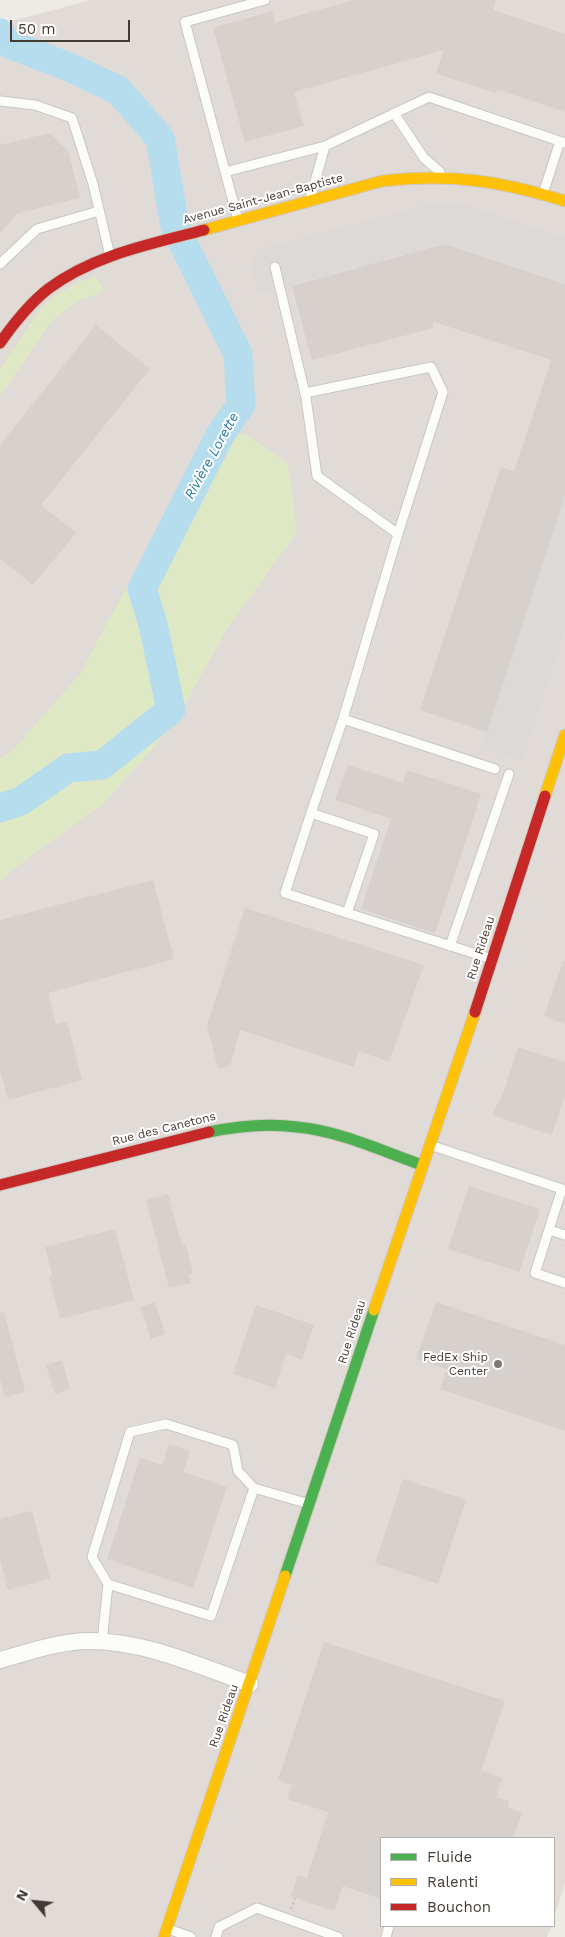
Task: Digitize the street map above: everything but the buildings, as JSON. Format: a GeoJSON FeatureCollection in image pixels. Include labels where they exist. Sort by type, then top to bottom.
{"type":"FeatureCollection","features":[{"type":"Feature","properties":{"kind":"street","name":"Avenue Saint-Jean-Baptiste"},"geometry":{"type":"LineString","coordinates":[[0,343],[32,301],[49,286],[68,274],[110,256],[382,181],[414,176],[444,175],[480,178],[565,201]]}},
{"type":"Feature","properties":{"kind":"street","name":"Rue Rideau"},"geometry":{"type":"LineString","coordinates":[[166,1933],[492,959],[565,735]]}},
{"type":"Feature","properties":{"kind":"street","name":"Rue des Canetons"},"geometry":{"type":"LineString","coordinates":[[0,1185],[209,1130],[260,1124],[306,1127],[322,1131],[422,1165]]}},
{"type":"Feature","properties":{"kind":"street"},"geometry":{"type":"LineString","coordinates":[[0,1660],[64,1643],[102,1642],[154,1650],[250,1684]]}},
{"type":"Feature","properties":{"kind":"lane"},"geometry":{"type":"LineString","coordinates":[[238,221],[185,22],[265,0]]}},
{"type":"Feature","properties":{"kind":"lane"},"geometry":{"type":"LineString","coordinates":[[225,172],[326,146],[429,97],[562,142],[543,194]]}},
{"type":"Feature","properties":{"kind":"lane"},"geometry":{"type":"LineString","coordinates":[[0,101],[35,105],[72,118],[110,256]]}},
{"type":"Feature","properties":{"kind":"lane"},"geometry":{"type":"LineString","coordinates":[[394,113],[424,158],[444,175]]}},
{"type":"Feature","properties":{"kind":"lane"},"geometry":{"type":"LineString","coordinates":[[309,201],[326,146]]}},
{"type":"Feature","properties":{"kind":"lane"},"geometry":{"type":"LineString","coordinates":[[0,264],[37,230],[99,211]]}},
{"type":"Feature","properties":{"kind":"lane"},"geometry":{"type":"LineString","coordinates":[[275,268],[304,393],[317,476],[398,534]]}},
{"type":"Feature","properties":{"kind":"lane"},"geometry":{"type":"LineString","coordinates":[[304,393],[431,368],[443,392],[398,534],[343,719],[285,893],[492,959]]}},
{"type":"Feature","properties":{"kind":"lane"},"geometry":{"type":"LineString","coordinates":[[343,719],[495,769]]}},
{"type":"Feature","properties":{"kind":"lane"},"geometry":{"type":"LineString","coordinates":[[450,946],[509,774]]}},
{"type":"Feature","properties":{"kind":"lane"},"geometry":{"type":"LineString","coordinates":[[311,813],[374,834],[347,913]]}},
{"type":"Feature","properties":{"kind":"lane"},"geometry":{"type":"LineString","coordinates":[[429,1145],[564,1190],[535,1273],[565,1283]]}},
{"type":"Feature","properties":{"kind":"lane"},"geometry":{"type":"LineString","coordinates":[[549,1230],[565,1235]]}},
{"type":"Feature","properties":{"kind":"lane"},"geometry":{"type":"LineString","coordinates":[[102,1642],[108,1584],[92,1556],[130,1432],[166,1424],[233,1445],[238,1471],[254,1488],[309,1504]]}},
{"type":"Feature","properties":{"kind":"lane"},"geometry":{"type":"LineString","coordinates":[[108,1584],[211,1616],[254,1488]]}},
{"type":"Feature","properties":{"kind":"lane"},"geometry":{"type":"LineString","coordinates":[[216,1937],[219,1927],[257,1908],[338,1937]]}},
{"type":"Feature","properties":{"kind":"lane"},"geometry":{"type":"LineString","coordinates":[[166,1933],[191,1937]]}},
{"type":"Feature","properties":{"kind":"path"},"geometry":{"type":"LineString","coordinates":[[293,1905],[295,1898]]}},
{"type":"Feature","properties":{"kind":"shaded area"},"geometry":{"type":"Polygon","coordinates":[[[91,0],[565,0],[565,1883],[555,1914],[555,1837],[380,1837],[380,1927],[551,1927],[547,1937],[0,1937],[0,24],[91,0]]]}},
{"type":"Feature","properties":{"kind":"shaded area"},"geometry":{"type":"Polygon","coordinates":[[[439,202],[461,203],[565,238],[565,283],[445,243],[259,294],[250,266],[258,249],[439,202]]]}},
{"type":"Feature","properties":{"kind":"shaded area"},"geometry":{"type":"Polygon","coordinates":[[[565,496],[565,632],[522,761],[482,747],[565,496]]]}},
{"type":"Feature","properties":{"kind":"green space"},"geometry":{"type":"Polygon","coordinates":[[[96,276],[104,291],[77,301],[52,321],[0,396],[0,369],[39,311],[52,298],[75,284],[96,276]]]}},
{"type":"Feature","properties":{"kind":"green space"},"geometry":{"type":"Polygon","coordinates":[[[211,433],[248,435],[288,464],[297,532],[227,629],[173,726],[103,804],[12,870],[0,882],[0,759],[13,750],[79,675],[211,433]]]}},
{"type":"Feature","properties":{"kind":"waterway","name":"Rivière Lorette"},"geometry":{"type":"LineString","coordinates":[[0,33],[9,44],[69,67],[118,90],[160,138],[175,227],[238,354],[241,405],[220,435],[142,589],[153,624],[171,710],[102,765],[68,768],[21,801],[0,808]]}},
{"type":"Feature","properties":{"kind":"traffic: fast"},"geometry":{"type":"LineString","coordinates":[[209,1132],[264,1125],[313,1129],[361,1142],[422,1165]]}},
{"type":"Feature","properties":{"kind":"traffic: fast"},"geometry":{"type":"LineString","coordinates":[[285,1576],[374,1310]]}},
{"type":"Feature","properties":{"kind":"traffic: slow"},"geometry":{"type":"LineString","coordinates":[[204,230],[382,181],[406,179],[475,180],[519,188],[565,201]]}},
{"type":"Feature","properties":{"kind":"traffic: slow"},"geometry":{"type":"LineString","coordinates":[[545,796],[565,735]]}},
{"type":"Feature","properties":{"kind":"traffic: slow"},"geometry":{"type":"LineString","coordinates":[[374,1310],[475,1012]]}},
{"type":"Feature","properties":{"kind":"traffic: slow"},"geometry":{"type":"LineString","coordinates":[[164,1937],[285,1576]]}},
{"type":"Feature","properties":{"kind":"traffic: jam"},"geometry":{"type":"LineString","coordinates":[[0,343],[34,301],[65,277],[84,267],[123,252],[204,230]]}},
{"type":"Feature","properties":{"kind":"traffic: jam"},"geometry":{"type":"LineString","coordinates":[[475,1012],[545,796]]}},
{"type":"Feature","properties":{"kind":"traffic: jam"},"geometry":{"type":"LineString","coordinates":[[0,1185],[209,1132]]}},
{"type":"Feature","properties":{"kind":"place","name":"FedEx Ship Center"},"geometry":{"type":"Point","coordinates":[498,1364]}}]}
